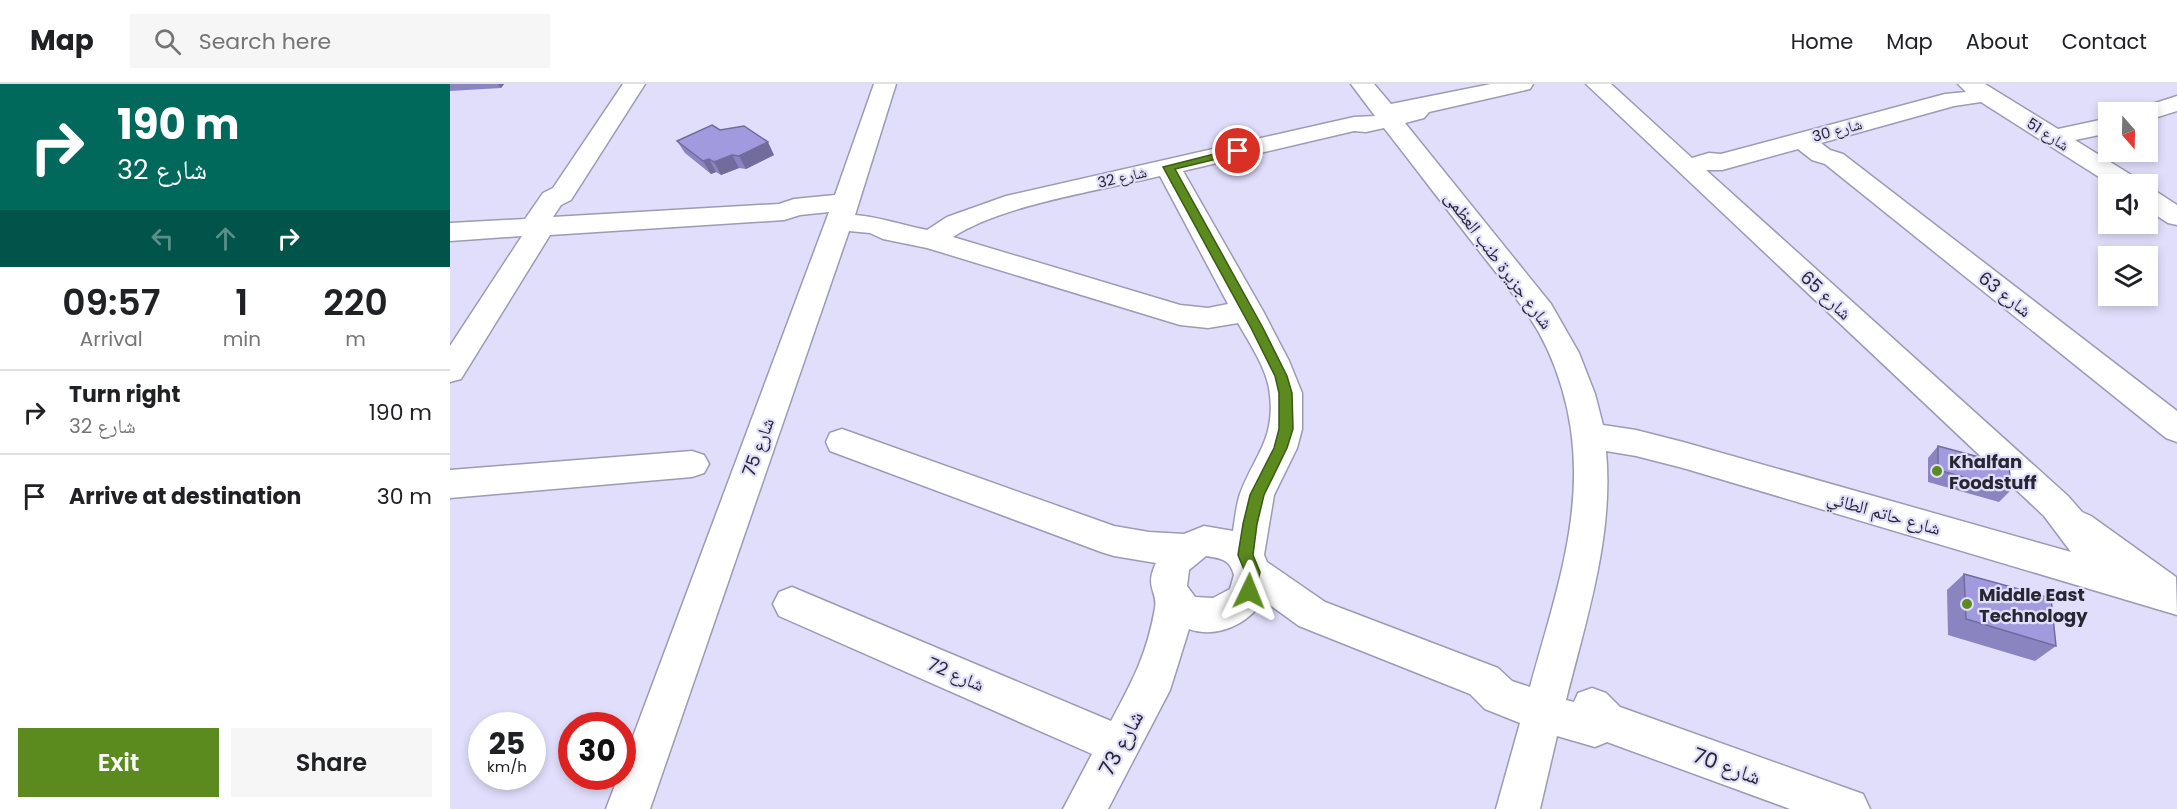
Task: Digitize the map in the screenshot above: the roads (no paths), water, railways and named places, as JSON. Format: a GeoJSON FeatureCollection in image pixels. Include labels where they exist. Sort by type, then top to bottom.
{"type":"FeatureCollection","features":[{"type":"Feature","properties":{"kind":"street"},"geometry":{"type":"LineString","coordinates":[[450,371],[542,226],[567,198],[562,194],[634,84]]}},
{"type":"Feature","properties":{"kind":"street","name":"شارع 75"},"geometry":{"type":"LineString","coordinates":[[628,809],[840,218],[885,84]]}},
{"type":"Feature","properties":{"kind":"street","name":"شارع جزيرة طنب العظمى"},"geometry":{"type":"LineString","coordinates":[[1362,84],[1540,311],[1564,352],[1575,378],[1589,436],[1591,487],[1587,532],[1518,809]]}},
{"type":"Feature","properties":{"kind":"street","name":"شارع 32"},"geometry":{"type":"LineString","coordinates":[[938,243],[960,231],[962,221],[1015,202],[1354,124],[1366,125],[1388,115],[1416,113],[1421,107],[1522,84]]}},
{"type":"Feature","properties":{"kind":"street","name":"شارع 65"},"geometry":{"type":"LineString","coordinates":[[1597,84],[2061,511],[2175,597]]}},
{"type":"Feature","properties":{"kind":"street","name":"شارع 30"},"geometry":{"type":"LineString","coordinates":[[1692,171],[1719,169],[1722,162],[1970,91]]}},
{"type":"Feature","properties":{"kind":"street","name":"شارع 51"},"geometry":{"type":"LineString","coordinates":[[1970,91],[2079,135],[2117,174]]}},
{"type":"Feature","properties":{"kind":"street"},"geometry":{"type":"LineString","coordinates":[[2158,110],[2177,103]]}},
{"type":"Feature","properties":{"kind":"street","name":"شارع 63"},"geometry":{"type":"LineString","coordinates":[[1808,139],[1821,155],[1834,159],[2177,429]]}},
{"type":"Feature","properties":{"kind":"street"},"geometry":{"type":"LineString","coordinates":[[1168,167],[1248,311],[1274,361],[1286,393],[1286,429],[1280,448],[1257,495],[1233,519],[1175,558],[1168,571],[1171,593]]}},
{"type":"Feature","properties":{"kind":"street"},"geometry":{"type":"LineString","coordinates":[[2158,205],[2177,217]]}},
{"type":"Feature","properties":{"kind":"street"},"geometry":{"type":"LineString","coordinates":[[450,232],[784,212],[795,216],[840,218],[873,235],[884,231],[938,243],[1163,311],[1195,317],[1222,317],[1248,311]]}},
{"type":"Feature","properties":{"kind":"street"},"geometry":{"type":"LineString","coordinates":[[1195,317],[1217,300],[1231,281]]}},
{"type":"Feature","properties":{"kind":"street"},"geometry":{"type":"LineString","coordinates":[[1195,317],[1236,336],[1274,361]]}},
{"type":"Feature","properties":{"kind":"street","name":"شارع حاتم الطائي"},"geometry":{"type":"LineString","coordinates":[[1589,436],[1683,455],[2175,597]]}},
{"type":"Feature","properties":{"kind":"street"},"geometry":{"type":"LineString","coordinates":[[842,442],[1114,541],[1149,547],[1228,543],[1249,564]]}},
{"type":"Feature","properties":{"kind":"street"},"geometry":{"type":"LineString","coordinates":[[450,484],[692,464]]}},
{"type":"Feature","properties":{"kind":"street"},"geometry":{"type":"LineString","coordinates":[[1114,541],[1142,561],[1192,613],[1224,611],[1249,591],[1249,564],[1257,495]]}},
{"type":"Feature","properties":{"kind":"street"},"geometry":{"type":"LineString","coordinates":[[2026,555],[2047,540],[2061,511]]}},
{"type":"Feature","properties":{"kind":"street","name":"شارع 65"},"geometry":{"type":"LineString","coordinates":[[2061,511],[2087,545],[2099,576]]}},
{"type":"Feature","properties":{"kind":"street","name":"شارع 70"},"geometry":{"type":"LineString","coordinates":[[1249,564],[1312,615],[1484,681],[1498,696],[1546,701],[1589,727],[1607,722],[1848,809]]}},
{"type":"Feature","properties":{"kind":"street","name":"شارع 73"},"geometry":{"type":"LineString","coordinates":[[1085,809],[1156,677],[1168,639],[1171,593]]}},
{"type":"Feature","properties":{"kind":"street","name":"شارع 72"},"geometry":{"type":"LineString","coordinates":[[792,604],[1120,745]]}},
{"type":"Feature","properties":{"kind":"street","name":"شارع 70"},"geometry":{"type":"LineString","coordinates":[[1224,611],[1312,615]]}},
{"type":"Feature","properties":{"kind":"street","name":"شارع 73"},"geometry":{"type":"LineString","coordinates":[[1156,677],[1224,611]]}},
{"type":"Feature","properties":{"kind":"place","name":"Khalfan Foodstuff"},"geometry":{"type":"Point","coordinates":[1937,471]}},
{"type":"Feature","properties":{"kind":"place","name":"Middle East Technology"},"geometry":{"type":"Point","coordinates":[1967,604]}}]}
